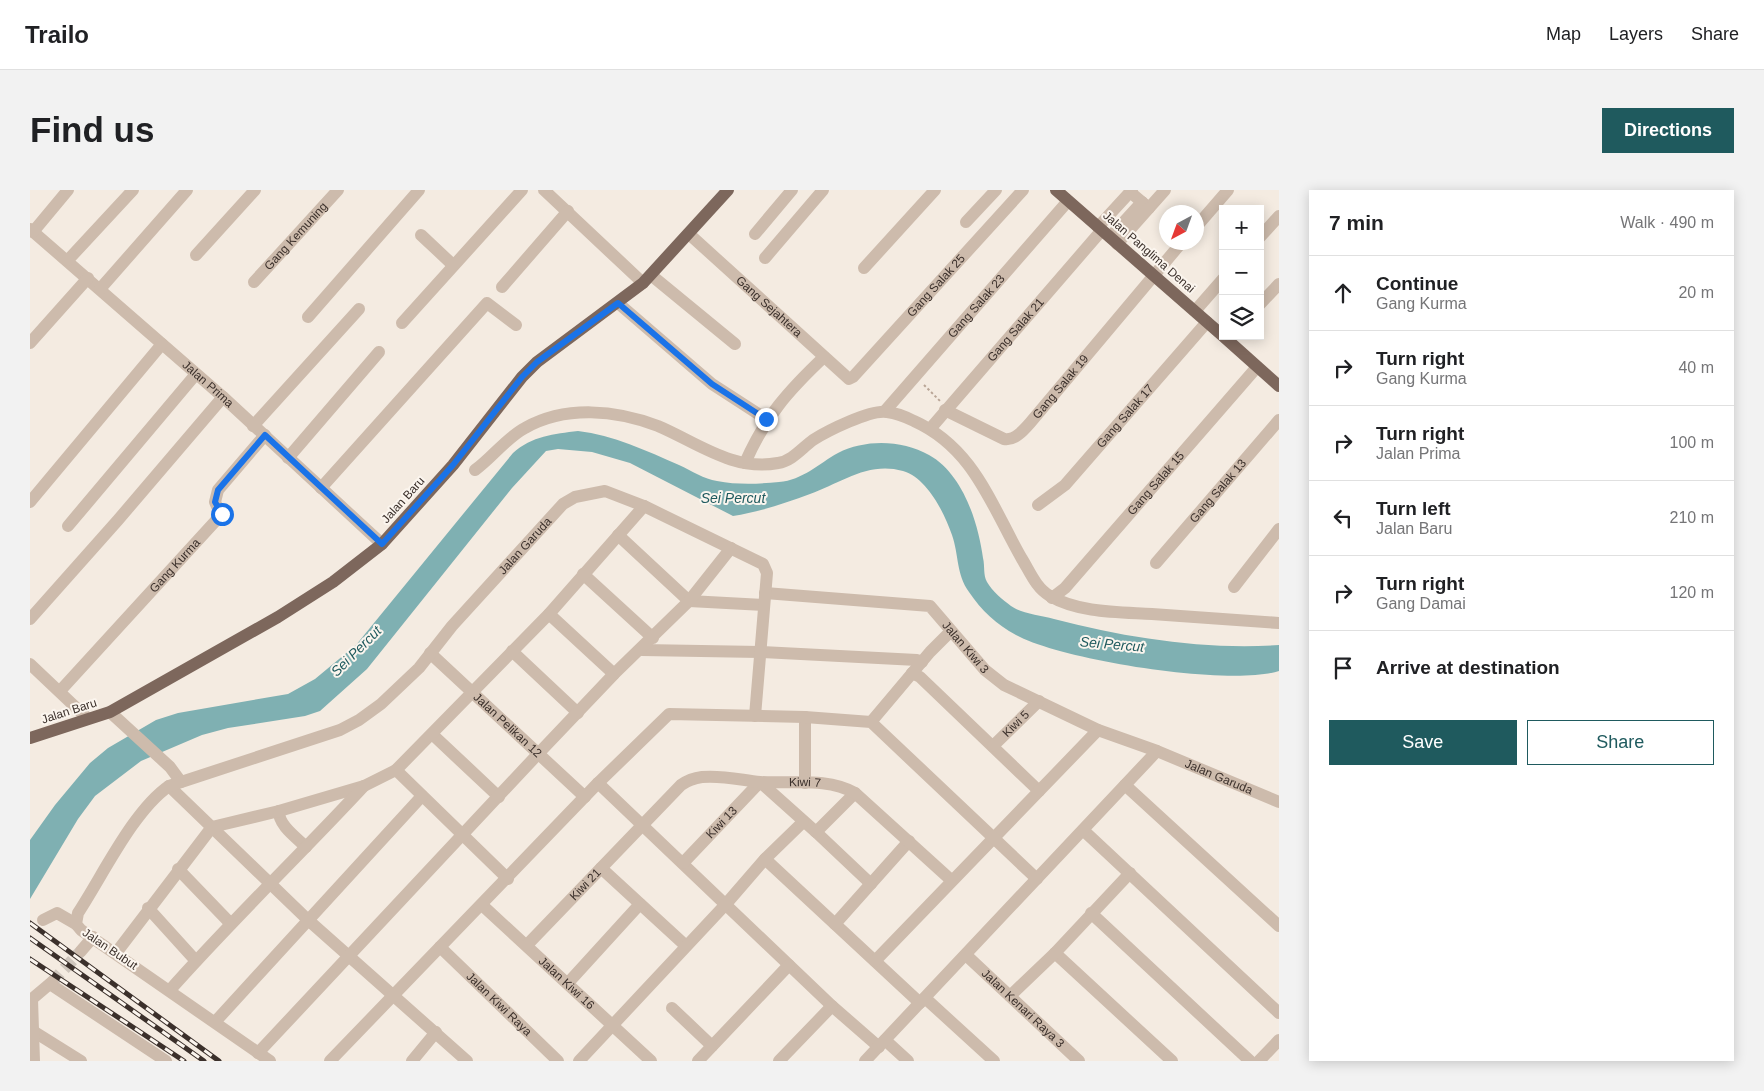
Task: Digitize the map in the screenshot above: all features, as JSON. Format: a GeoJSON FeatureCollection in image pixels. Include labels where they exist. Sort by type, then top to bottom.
{"type":"FeatureCollection","features":[{"type":"Feature","properties":{"kind":"main road","name":"Jalan Baru"},"geometry":{"type":"LineString","coordinates":[[30,738],[110,712],[278,617],[333,582],[382,544],[453,465],[522,377],[537,362],[618,303],[647,279],[728,190]]}},
{"type":"Feature","properties":{"kind":"main road","name":"Jalan Panglima Denai"},"geometry":{"type":"LineString","coordinates":[[1058,190],[1068,201],[1219,331]]}},
{"type":"Feature","properties":{"kind":"main road","name":"Jalan Panglima Denai"},"geometry":{"type":"LineString","coordinates":[[1229,340],[1257,367],[1278,383]]}},
{"type":"Feature","properties":{"kind":"street"},"geometry":{"type":"LineString","coordinates":[[32,230],[68,190]]}},
{"type":"Feature","properties":{"kind":"street"},"geometry":{"type":"LineString","coordinates":[[68,260],[133,190]]}},
{"type":"Feature","properties":{"kind":"street"},"geometry":{"type":"LineString","coordinates":[[100,289],[187,190]]}},
{"type":"Feature","properties":{"kind":"street"},"geometry":{"type":"LineString","coordinates":[[196,255],[255,190]]}},
{"type":"Feature","properties":{"kind":"street","name":"Gang Kemuning"},"geometry":{"type":"LineString","coordinates":[[254,282],[338,190]]}},
{"type":"Feature","properties":{"kind":"street"},"geometry":{"type":"LineString","coordinates":[[308,317],[420,190]]}},
{"type":"Feature","properties":{"kind":"street"},"geometry":{"type":"LineString","coordinates":[[402,323],[522,190]]}},
{"type":"Feature","properties":{"kind":"street"},"geometry":{"type":"LineString","coordinates":[[755,234],[792,190]]}},
{"type":"Feature","properties":{"kind":"street"},"geometry":{"type":"LineString","coordinates":[[765,258],[823,190]]}},
{"type":"Feature","properties":{"kind":"street"},"geometry":{"type":"LineString","coordinates":[[864,268],[935,190]]}},
{"type":"Feature","properties":{"kind":"street"},"geometry":{"type":"LineString","coordinates":[[966,222],[996,190]]}},
{"type":"Feature","properties":{"kind":"street","name":"Gang Salak 25"},"geometry":{"type":"LineString","coordinates":[[849,379],[892,336],[1023,190]]}},
{"type":"Feature","properties":{"kind":"street"},"geometry":{"type":"LineString","coordinates":[[1107,234],[1165,190]]}},
{"type":"Feature","properties":{"kind":"street"},"geometry":{"type":"LineString","coordinates":[[1204,217],[1228,190]]}},
{"type":"Feature","properties":{"kind":"street"},"geometry":{"type":"LineString","coordinates":[[548,191],[568,211],[647,279],[735,344]]}},
{"type":"Feature","properties":{"kind":"street"},"geometry":{"type":"LineString","coordinates":[[1107,234],[1131,191],[1145,205]]}},
{"type":"Feature","properties":{"kind":"street","name":"Gang Salak 23"},"geometry":{"type":"LineString","coordinates":[[885,411],[1068,201]]}},
{"type":"Feature","properties":{"kind":"street"},"geometry":{"type":"LineString","coordinates":[[502,287],[568,211]]}},
{"type":"Feature","properties":{"kind":"street"},"geometry":{"type":"LineString","coordinates":[[1264,233],[1279,216]]}},
{"type":"Feature","properties":{"kind":"street","name":"Jalan Prima"},"geometry":{"type":"LineString","coordinates":[[32,230],[223,397],[382,544]]}},
{"type":"Feature","properties":{"kind":"street","name":"Gang Sejahtera"},"geometry":{"type":"LineString","coordinates":[[689,234],[849,379]]}},
{"type":"Feature","properties":{"kind":"street","name":"Gang Salak 21"},"geometry":{"type":"LineString","coordinates":[[930,429],[945,410],[1107,234]]}},
{"type":"Feature","properties":{"kind":"street"},"geometry":{"type":"LineString","coordinates":[[421,235],[453,265]]}},
{"type":"Feature","properties":{"kind":"street","name":"Gang Salak 19"},"geometry":{"type":"LineString","coordinates":[[945,410],[1004,440],[1013,438],[1030,423],[1175,250]]}},
{"type":"Feature","properties":{"kind":"street"},"geometry":{"type":"LineString","coordinates":[[30,344],[88,278]]}},
{"type":"Feature","properties":{"kind":"street"},"geometry":{"type":"LineString","coordinates":[[1195,311],[1219,284]]}},
{"type":"Feature","properties":{"kind":"street"},"geometry":{"type":"LineString","coordinates":[[1264,299],[1279,284]]}},
{"type":"Feature","properties":{"kind":"street"},"geometry":{"type":"LineString","coordinates":[[321,488],[488,303],[516,325]]}},
{"type":"Feature","properties":{"kind":"street"},"geometry":{"type":"LineString","coordinates":[[618,303],[712,384],[766,419]]}},
{"type":"Feature","properties":{"kind":"street"},"geometry":{"type":"LineString","coordinates":[[254,426],[359,309]]}},
{"type":"Feature","properties":{"kind":"street","name":"Gang Salak 17"},"geometry":{"type":"LineString","coordinates":[[1038,505],[1065,485],[1207,322]]}},
{"type":"Feature","properties":{"kind":"street"},"geometry":{"type":"LineString","coordinates":[[30,502],[162,344]]}},
{"type":"Feature","properties":{"kind":"street"},"geometry":{"type":"LineString","coordinates":[[288,458],[379,352]]}},
{"type":"Feature","properties":{"kind":"street"},"geometry":{"type":"LineString","coordinates":[[745,463],[766,419],[786,394],[824,357]]}},
{"type":"Feature","properties":{"kind":"street","name":"Gang Salak 15"},"geometry":{"type":"LineString","coordinates":[[1052,598],[1065,588],[1257,367]]}},
{"type":"Feature","properties":{"kind":"street"},"geometry":{"type":"LineString","coordinates":[[68,526],[196,374]]}},
{"type":"Feature","properties":{"kind":"street"},"geometry":{"type":"LineString","coordinates":[[30,619],[223,397]]}},
{"type":"Feature","properties":{"kind":"street"},"geometry":{"type":"LineString","coordinates":[[474,470],[525,428],[550,417],[588,411],[616,414],[657,426],[729,460],[745,463],[778,463],[788,459],[813,440],[842,424],[885,411],[930,429],[948,441],[970,464],[1038,585],[1052,598],[1079,607],[1108,611],[1279,623]]}},
{"type":"Feature","properties":{"kind":"street","name":"Gang Salak 13"},"geometry":{"type":"LineString","coordinates":[[1156,562],[1279,420]]}},
{"type":"Feature","properties":{"kind":"street","name":"Gang Kurma"},"geometry":{"type":"LineString","coordinates":[[60,691],[222,515],[215,502],[218,490],[265,435]]}},
{"type":"Feature","properties":{"kind":"street","name":"Jalan Garuda"},"geometry":{"type":"LineString","coordinates":[[175,784],[350,726],[381,704],[420,668],[430,653],[527,541],[568,500],[582,495],[605,491],[644,506],[763,564],[767,573],[755,716]]}},
{"type":"Feature","properties":{"kind":"street"},"geometry":{"type":"LineString","coordinates":[[116,953],[148,908],[212,827],[279,811],[364,786],[396,770],[549,614],[644,506]]}},
{"type":"Feature","properties":{"kind":"street"},"geometry":{"type":"LineString","coordinates":[[1234,586],[1279,530]]}},
{"type":"Feature","properties":{"kind":"street"},"geometry":{"type":"LineString","coordinates":[[618,535],[689,602]]}},
{"type":"Feature","properties":{"kind":"street"},"geometry":{"type":"LineString","coordinates":[[258,1053],[537,754],[614,674],[642,650],[689,602],[730,548]]}},
{"type":"Feature","properties":{"kind":"street"},"geometry":{"type":"LineString","coordinates":[[583,574],[653,638]]}},
{"type":"Feature","properties":{"kind":"street","name":"Jalan Kiwi 3"},"geometry":{"type":"LineString","coordinates":[[689,602],[764,599],[927,606],[934,608],[951,631],[994,678],[1098,730],[1157,751]]}},
{"type":"Feature","properties":{"kind":"street"},"geometry":{"type":"LineString","coordinates":[[549,614],[614,674]]}},
{"type":"Feature","properties":{"kind":"street"},"geometry":{"type":"LineString","coordinates":[[871,722],[912,673],[951,631]]}},
{"type":"Feature","properties":{"kind":"street"},"geometry":{"type":"LineString","coordinates":[[642,650],[760,652],[917,660],[922,662]]}},
{"type":"Feature","properties":{"kind":"street"},"geometry":{"type":"LineString","coordinates":[[512,651],[578,713]]}},
{"type":"Feature","properties":{"kind":"street","name":"Jalan Pelikan 12"},"geometry":{"type":"LineString","coordinates":[[430,653],[585,797]]}},
{"type":"Feature","properties":{"kind":"street"},"geometry":{"type":"LineString","coordinates":[[30,664],[87,718]]}},
{"type":"Feature","properties":{"kind":"street"},"geometry":{"type":"LineString","coordinates":[[912,673],[920,677],[1039,791]]}},
{"type":"Feature","properties":{"kind":"street","name":"Kiwi 5"},"geometry":{"type":"LineString","coordinates":[[993,746],[1039,701]]}},
{"type":"Feature","properties":{"kind":"street"},"geometry":{"type":"LineString","coordinates":[[110,712],[170,767],[175,784],[212,827],[347,956],[467,1061]]}},
{"type":"Feature","properties":{"kind":"street"},"geometry":{"type":"LineString","coordinates":[[330,1061],[392,995],[508,879],[598,783],[666,716],[673,714],[805,717],[871,722],[1037,879]]}},
{"type":"Feature","properties":{"kind":"street"},"geometry":{"type":"LineString","coordinates":[[805,717],[805,783]]}},
{"type":"Feature","properties":{"kind":"street"},"geometry":{"type":"LineString","coordinates":[[875,961],[951,880],[1098,730]]}},
{"type":"Feature","properties":{"kind":"street"},"geometry":{"type":"LineString","coordinates":[[432,734],[498,797]]}},
{"type":"Feature","properties":{"kind":"street"},"geometry":{"type":"LineString","coordinates":[[866,1061],[1157,751]]}},
{"type":"Feature","properties":{"kind":"street","name":"Jalan Garuda"},"geometry":{"type":"LineString","coordinates":[[1157,751],[1279,802]]}},
{"type":"Feature","properties":{"kind":"street"},"geometry":{"type":"LineString","coordinates":[[396,770],[508,879]]}},
{"type":"Feature","properties":{"kind":"street","name":"Kiwi 7"},"geometry":{"type":"LineString","coordinates":[[642,825],[689,780],[717,776],[760,782],[840,784],[856,792],[951,880]]}},
{"type":"Feature","properties":{"kind":"street"},"geometry":{"type":"LineString","coordinates":[[760,782],[871,884]]}},
{"type":"Feature","properties":{"kind":"street","name":"Kiwi 13"},"geometry":{"type":"LineString","coordinates":[[683,863],[760,782]]}},
{"type":"Feature","properties":{"kind":"street"},"geometry":{"type":"LineString","coordinates":[[598,783],[832,1006],[908,1061]]}},
{"type":"Feature","properties":{"kind":"street","name":"Jalan Bubut"},"geometry":{"type":"LineString","coordinates":[[175,784],[157,794],[139,816],[78,913],[76,924],[270,1061]]}},
{"type":"Feature","properties":{"kind":"street"},"geometry":{"type":"LineString","coordinates":[[1125,785],[1279,926]]}},
{"type":"Feature","properties":{"kind":"street"},"geometry":{"type":"LineString","coordinates":[[170,990],[364,786]]}},
{"type":"Feature","properties":{"kind":"street"},"geometry":{"type":"LineString","coordinates":[[816,832],[856,792]]}},
{"type":"Feature","properties":{"kind":"street"},"geometry":{"type":"LineString","coordinates":[[215,1022],[307,919],[422,796]]}},
{"type":"Feature","properties":{"kind":"street"},"geometry":{"type":"LineString","coordinates":[[279,811],[279,816],[284,825],[306,847]]}},
{"type":"Feature","properties":{"kind":"street"},"geometry":{"type":"LineString","coordinates":[[579,1061],[726,904],[765,859],[803,822]]}},
{"type":"Feature","properties":{"kind":"street","name":"Kiwi 21"},"geometry":{"type":"LineString","coordinates":[[526,945],[642,825]]}},
{"type":"Feature","properties":{"kind":"street"},"geometry":{"type":"LineString","coordinates":[[1083,830],[1279,1012]]}},
{"type":"Feature","properties":{"kind":"street"},"geometry":{"type":"LineString","coordinates":[[835,924],[909,841]]}},
{"type":"Feature","properties":{"kind":"street"},"geometry":{"type":"LineString","coordinates":[[765,859],[875,961],[994,1061]]}},
{"type":"Feature","properties":{"kind":"street"},"geometry":{"type":"LineString","coordinates":[[601,868],[686,946]]}},
{"type":"Feature","properties":{"kind":"street"},"geometry":{"type":"LineString","coordinates":[[178,869],[232,924]]}},
{"type":"Feature","properties":{"kind":"street"},"geometry":{"type":"LineString","coordinates":[[1010,996],[1055,954],[1130,873]]}},
{"type":"Feature","properties":{"kind":"street"},"geometry":{"type":"LineString","coordinates":[[568,983],[640,904]]}},
{"type":"Feature","properties":{"kind":"street","name":"Jalan Kiwi 16"},"geometry":{"type":"LineString","coordinates":[[482,905],[651,1061]]}},
{"type":"Feature","properties":{"kind":"street"},"geometry":{"type":"LineString","coordinates":[[148,908],[196,961]]}},
{"type":"Feature","properties":{"kind":"street"},"geometry":{"type":"LineString","coordinates":[[43,920],[57,912],[76,924]]}},
{"type":"Feature","properties":{"kind":"street"},"geometry":{"type":"LineString","coordinates":[[1092,913],[1250,1061]]}},
{"type":"Feature","properties":{"kind":"street"},"geometry":{"type":"LineString","coordinates":[[81,951],[93,937]]}},
{"type":"Feature","properties":{"kind":"street","name":"Jalan Kiwi Raya"},"geometry":{"type":"LineString","coordinates":[[440,947],[558,1061]]}},
{"type":"Feature","properties":{"kind":"street"},"geometry":{"type":"LineString","coordinates":[[1055,954],[1172,1061]]}},
{"type":"Feature","properties":{"kind":"street","name":"Jalan Kenari Raya 3"},"geometry":{"type":"LineString","coordinates":[[966,955],[1079,1061]]}},
{"type":"Feature","properties":{"kind":"street"},"geometry":{"type":"LineString","coordinates":[[698,1061],[789,965]]}},
{"type":"Feature","properties":{"kind":"street"},"geometry":{"type":"LineString","coordinates":[[34,1061],[32,999],[51,983],[166,1061]]}},
{"type":"Feature","properties":{"kind":"street"},"geometry":{"type":"LineString","coordinates":[[779,1061],[832,1006]]}},
{"type":"Feature","properties":{"kind":"street"},"geometry":{"type":"LineString","coordinates":[[672,1008],[712,1046]]}},
{"type":"Feature","properties":{"kind":"street"},"geometry":{"type":"LineString","coordinates":[[33,1031],[81,1061]]}},
{"type":"Feature","properties":{"kind":"street"},"geometry":{"type":"LineString","coordinates":[[412,1061],[436,1032]]}},
{"type":"Feature","properties":{"kind":"street"},"geometry":{"type":"LineString","coordinates":[[1259,1061],[1279,1040]]}},
{"type":"Feature","properties":{"kind":"path"},"geometry":{"type":"LineString","coordinates":[[915,376],[936,395],[945,410]]}},
{"type":"Feature","properties":{"kind":"water","name":"Sei Percut"},"geometry":{"type":"Polygon","coordinates":[[[578,431],[630,444],[712,480],[740,484],[788,481],[810,471],[838,453],[860,445],[884,443],[907,446],[929,455],[941,463],[960,486],[977,529],[986,579],[995,592],[1011,606],[1031,614],[1137,637],[1222,646],[1279,645],[1279,671],[1255,675],[1224,676],[1146,668],[1106,662],[1069,653],[1016,635],[1002,627],[979,605],[969,592],[962,578],[952,535],[939,506],[920,481],[903,471],[878,469],[866,471],[792,501],[733,516],[630,463],[592,452],[558,449],[546,451],[512,488],[367,669],[320,711],[305,716],[228,728],[202,735],[141,761],[95,796],[78,819],[30,899],[30,840],[55,805],[90,763],[108,748],[156,720],[178,713],[288,694],[315,679],[356,645],[513,453],[536,439],[578,431]]]}},
{"type":"Feature","properties":{"kind":"tunnel"},"geometry":{"type":"LineString","coordinates":[[52,982],[81,951]]}},
{"type":"Feature","properties":{"kind":"railway"},"geometry":{"type":"LineString","coordinates":[[30,923],[219,1061]]}},
{"type":"Feature","properties":{"kind":"railway"},"geometry":{"type":"LineString","coordinates":[[30,938],[204,1061]]}},
{"type":"Feature","properties":{"kind":"railway"},"geometry":{"type":"LineString","coordinates":[[30,959],[184,1061]]}},
{"type":"Feature","properties":{"kind":"route"},"geometry":{"type":"LineString","coordinates":[[222,514],[215,502],[218,490],[265,435],[382,544],[453,465],[522,377],[537,362],[618,303],[712,384],[766,419]]}}]}
